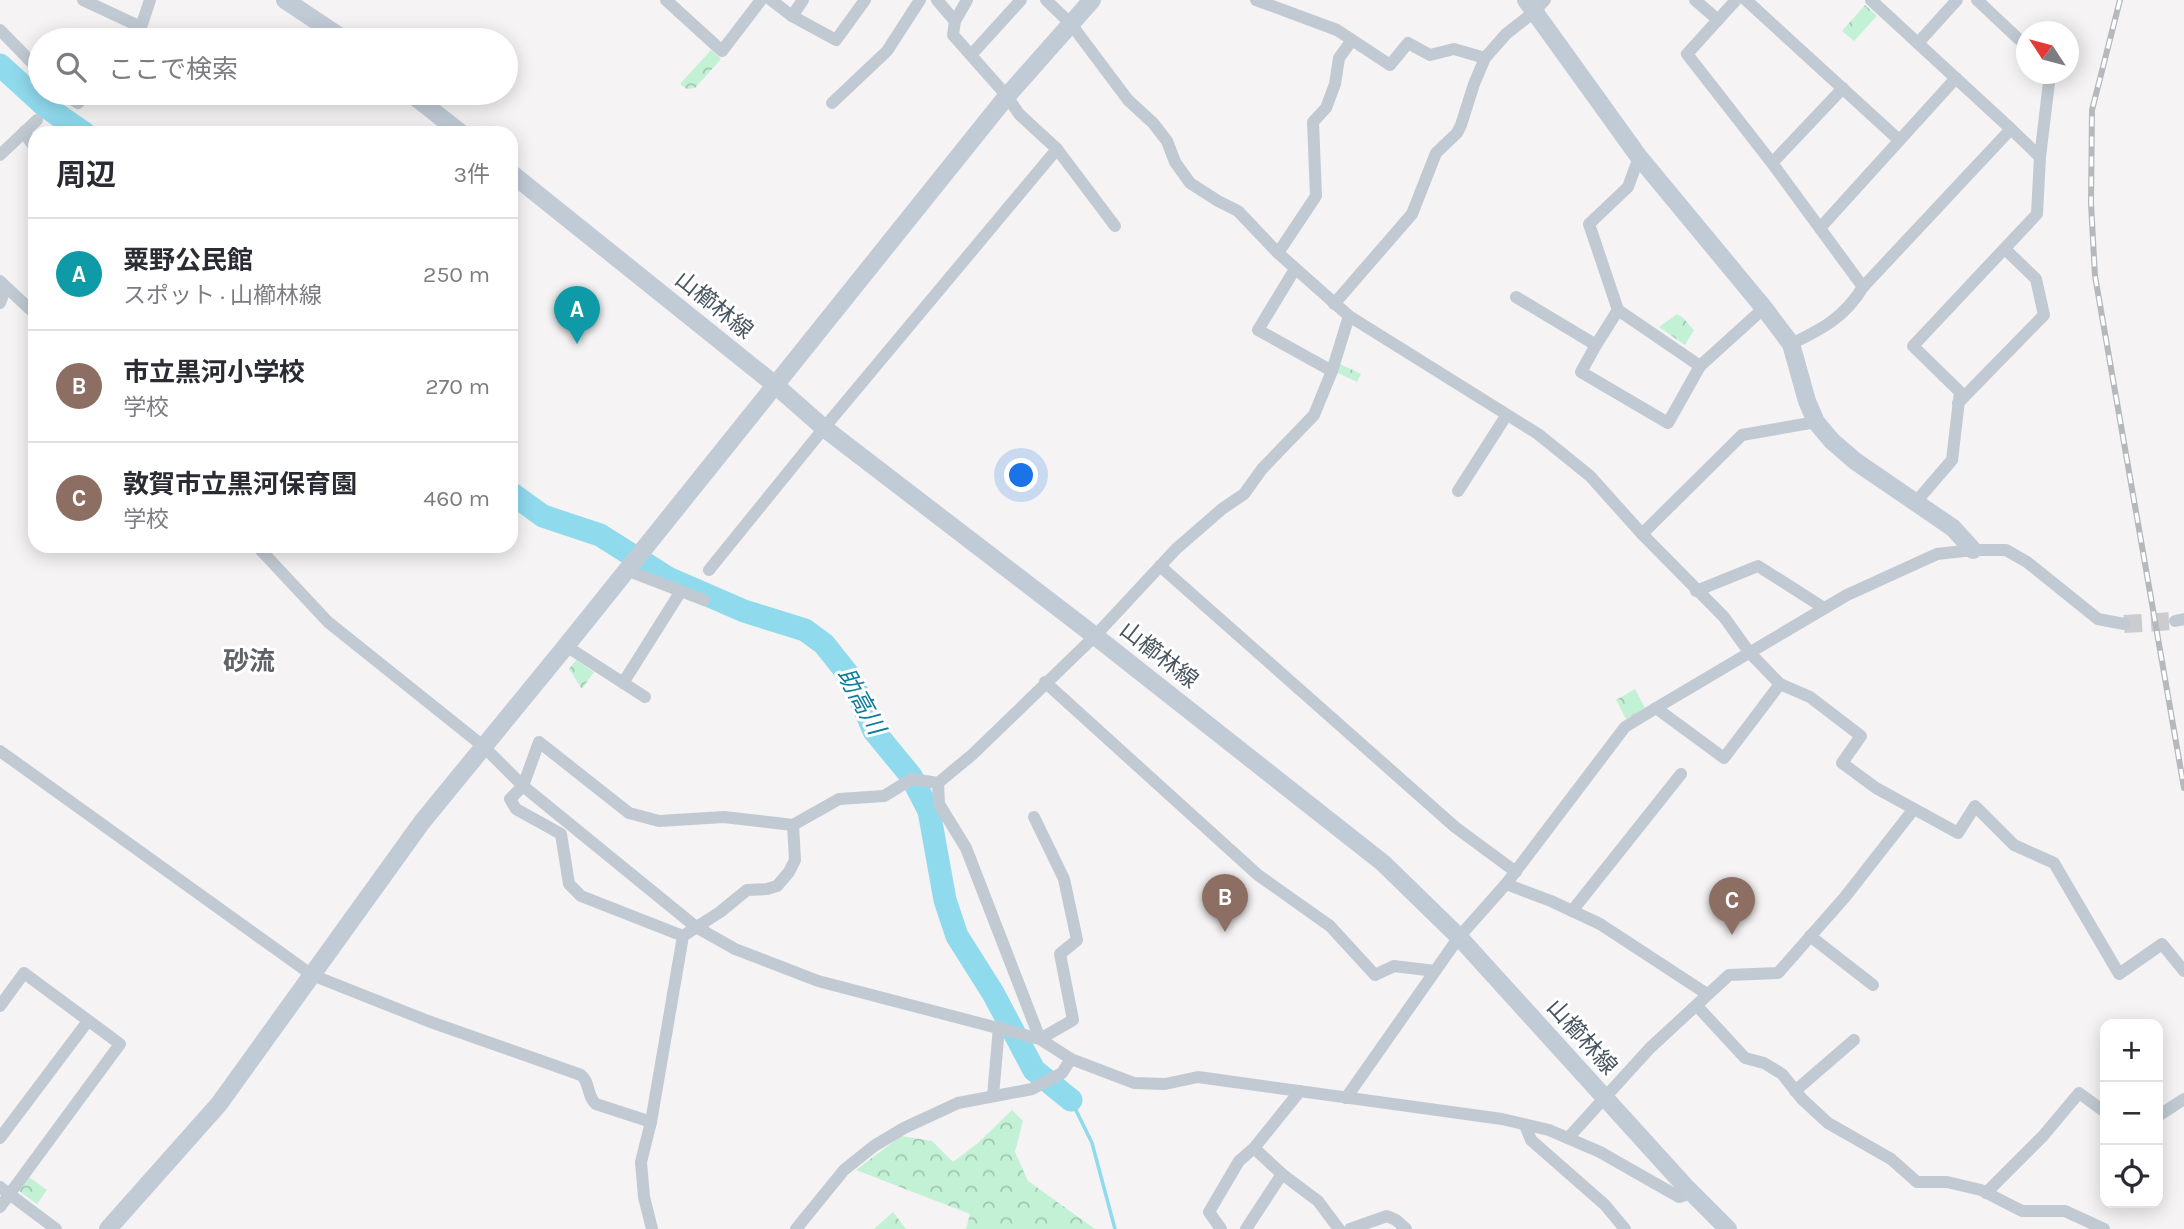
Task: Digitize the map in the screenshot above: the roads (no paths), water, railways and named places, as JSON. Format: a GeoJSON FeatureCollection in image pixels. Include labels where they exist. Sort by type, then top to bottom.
{"type":"FeatureCollection","features":[{"type":"Feature","properties":{"kind":"street"},"geometry":{"type":"LineString","coordinates":[[83,0],[141,27],[150,0]]}},
{"type":"Feature","properties":{"kind":"street"},"geometry":{"type":"LineString","coordinates":[[285,0],[327,28]]}},
{"type":"Feature","properties":{"kind":"street"},"geometry":{"type":"LineString","coordinates":[[666,0],[722,51],[761,0]]}},
{"type":"Feature","properties":{"kind":"street"},"geometry":{"type":"LineString","coordinates":[[771,0],[792,16],[836,40],[864,0]]}},
{"type":"Feature","properties":{"kind":"street"},"geometry":{"type":"LineString","coordinates":[[792,16],[803,0]]}},
{"type":"Feature","properties":{"kind":"street"},"geometry":{"type":"LineString","coordinates":[[832,103],[887,51],[920,0]]}},
{"type":"Feature","properties":{"kind":"street"},"geometry":{"type":"LineString","coordinates":[[937,0],[955,21]]}},
{"type":"Feature","properties":{"kind":"street"},"geometry":{"type":"LineString","coordinates":[[967,0],[955,21],[954,35],[1007,96],[1019,114],[1057,149],[1115,226]]}},
{"type":"Feature","properties":{"kind":"street"},"geometry":{"type":"LineString","coordinates":[[971,55],[1021,0]]}},
{"type":"Feature","properties":{"kind":"street"},"geometry":{"type":"LineString","coordinates":[[1046,0],[1071,24],[1128,100],[1160,132],[1167,141],[1175,162],[1190,183],[1238,211],[1278,253],[1349,316],[1538,434],[1590,476],[1696,591],[1724,617],[1749,652],[1780,684],[1810,697],[1861,736],[1842,763],[1876,788],[1958,833],[1975,806],[2014,845],[2054,863],[2119,974],[2162,944],[2184,971]]}},
{"type":"Feature","properties":{"kind":"street"},"geometry":{"type":"LineString","coordinates":[[108,1229],[219,1104],[422,822],[1007,96],[1092,0]]}},
{"type":"Feature","properties":{"kind":"street"},"geometry":{"type":"LineString","coordinates":[[1256,0],[1337,30],[1390,65],[1408,43],[1430,55],[1454,49],[1485,58]]}},
{"type":"Feature","properties":{"kind":"street"},"geometry":{"type":"LineString","coordinates":[[1695,0],[1717,20]]}},
{"type":"Feature","properties":{"kind":"street"},"geometry":{"type":"LineString","coordinates":[[1736,0],[1687,54],[1772,163],[1863,288]]}},
{"type":"Feature","properties":{"kind":"street"},"geometry":{"type":"LineString","coordinates":[[1746,0],[1899,140]]}},
{"type":"Feature","properties":{"kind":"street"},"geometry":{"type":"LineString","coordinates":[[1871,0],[2040,157]]}},
{"type":"Feature","properties":{"kind":"street"},"geometry":{"type":"LineString","coordinates":[[1918,43],[1957,0]]}},
{"type":"Feature","properties":{"kind":"street"},"geometry":{"type":"LineString","coordinates":[[1977,0],[2016,37]]}},
{"type":"Feature","properties":{"kind":"street"},"geometry":{"type":"LineString","coordinates":[[1334,304],[1412,214],[1436,153],[1457,134],[1485,58],[1535,4],[1639,157],[1791,344],[1807,401],[1816,422],[1832,441],[1855,461],[1953,528],[1973,550]]}},
{"type":"Feature","properties":{"kind":"street"},"geometry":{"type":"LineString","coordinates":[[0,30],[28,59]]}},
{"type":"Feature","properties":{"kind":"street"},"geometry":{"type":"LineString","coordinates":[[1278,253],[1317,196],[1313,122],[1326,108],[1335,84],[1339,58],[1352,40]]}},
{"type":"Feature","properties":{"kind":"street"},"geometry":{"type":"LineString","coordinates":[[1820,228],[1956,78]]}},
{"type":"Feature","properties":{"kind":"street"},"geometry":{"type":"LineString","coordinates":[[1915,503],[1952,460],[1960,392],[1913,346],[2037,214],[2040,157],[2049,84]]}},
{"type":"Feature","properties":{"kind":"street"},"geometry":{"type":"LineString","coordinates":[[1772,163],[1843,88]]}},
{"type":"Feature","properties":{"kind":"street"},"geometry":{"type":"LineString","coordinates":[[426,105],[452,126]]}},
{"type":"Feature","properties":{"kind":"street"},"geometry":{"type":"LineString","coordinates":[[30,126],[37,120]]}},
{"type":"Feature","properties":{"kind":"street"},"geometry":{"type":"LineString","coordinates":[[0,155],[28,128]]}},
{"type":"Feature","properties":{"kind":"street"},"geometry":{"type":"LineString","coordinates":[[1791,344],[1829,326],[1854,302],[1863,288],[2011,129]]}},
{"type":"Feature","properties":{"kind":"street"},"geometry":{"type":"LineString","coordinates":[[24,132],[28,138]]}},
{"type":"Feature","properties":{"kind":"street"},"geometry":{"type":"LineString","coordinates":[[709,570],[1057,149]]}},
{"type":"Feature","properties":{"kind":"street"},"geometry":{"type":"LineString","coordinates":[[1639,157],[1628,187],[1589,224],[1618,310],[1700,366]]}},
{"type":"Feature","properties":{"kind":"street","name":"山櫛林線"},"geometry":{"type":"LineString","coordinates":[[518,179],[774,384],[824,428],[1383,863],[1459,937],[1728,1229]]}},
{"type":"Feature","properties":{"kind":"street"},"geometry":{"type":"LineString","coordinates":[[1958,403],[2044,315],[2036,279],[2005,249]]}},
{"type":"Feature","properties":{"kind":"street"},"geometry":{"type":"LineString","coordinates":[[1295,269],[1258,330],[1332,371]]}},
{"type":"Feature","properties":{"kind":"street"},"geometry":{"type":"LineString","coordinates":[[0,303],[3,284]]}},
{"type":"Feature","properties":{"kind":"street"},"geometry":{"type":"LineString","coordinates":[[3,284],[28,307]]}},
{"type":"Feature","properties":{"kind":"street"},"geometry":{"type":"LineString","coordinates":[[1516,297],[1596,345]]}},
{"type":"Feature","properties":{"kind":"street"},"geometry":{"type":"LineString","coordinates":[[1618,310],[1581,372],[1668,423],[1700,366],[1764,308]]}},
{"type":"Feature","properties":{"kind":"street"},"geometry":{"type":"LineString","coordinates":[[683,936],[573,891],[569,884],[561,834],[511,803],[510,799],[523,786],[539,742],[629,813],[659,821],[724,817],[793,825],[839,799],[884,796],[912,779],[938,783],[973,754],[1094,636],[1160,566],[1222,509],[1244,494],[1262,469],[1314,415],[1332,371],[1349,316]]}},
{"type":"Feature","properties":{"kind":"street"},"geometry":{"type":"LineString","coordinates":[[1458,491],[1506,416]]}},
{"type":"Feature","properties":{"kind":"street"},"geometry":{"type":"LineString","coordinates":[[1642,534],[1742,435],[1816,422]]}},
{"type":"Feature","properties":{"kind":"street"},"geometry":{"type":"LineString","coordinates":[[1346,1098],[1459,937],[1516,872],[1625,727],[1656,708],[1847,595],[1937,554],[2006,550],[2027,562],[2098,619],[2124,624]]}},
{"type":"Feature","properties":{"kind":"street"},"geometry":{"type":"LineString","coordinates":[[264,553],[328,622],[483,746],[523,786],[696,927],[735,949],[818,981],[1040,1039],[1071,1059],[1134,1083],[1165,1084],[1198,1077],[1502,1119],[1549,1130],[1600,1152],[1679,1197],[1692,1192]]}},
{"type":"Feature","properties":{"kind":"street"},"geometry":{"type":"LineString","coordinates":[[1160,566],[1455,827],[1516,872]]}},
{"type":"Feature","properties":{"kind":"street"},"geometry":{"type":"LineString","coordinates":[[1696,591],[1758,566],[1824,608]]}},
{"type":"Feature","properties":{"kind":"street"},"geometry":{"type":"LineString","coordinates":[[628,567],[704,600]]}},
{"type":"Feature","properties":{"kind":"street"},"geometry":{"type":"LineString","coordinates":[[623,683],[681,591]]}},
{"type":"Feature","properties":{"kind":"street"},"geometry":{"type":"LineString","coordinates":[[566,646],[645,697]]}},
{"type":"Feature","properties":{"kind":"street"},"geometry":{"type":"LineString","coordinates":[[1045,682],[1258,875],[1330,926],[1375,975],[1394,966],[1435,971]]}},
{"type":"Feature","properties":{"kind":"street"},"geometry":{"type":"LineString","coordinates":[[1656,708],[1724,758],[1780,684]]}},
{"type":"Feature","properties":{"kind":"street"},"geometry":{"type":"LineString","coordinates":[[0,751],[312,975],[428,1021],[581,1075],[586,1080],[592,1100],[596,1104],[651,1122]]}},
{"type":"Feature","properties":{"kind":"street"},"geometry":{"type":"LineString","coordinates":[[1572,911],[1681,774]]}},
{"type":"Feature","properties":{"kind":"street"},"geometry":{"type":"LineString","coordinates":[[938,783],[939,804],[966,848],[1040,1039]]}},
{"type":"Feature","properties":{"kind":"street"},"geometry":{"type":"LineString","coordinates":[[1568,1139],[1650,1048],[1729,975],[1778,973],[1845,897],[1913,810]]}},
{"type":"Feature","properties":{"kind":"street"},"geometry":{"type":"LineString","coordinates":[[1034,817],[1064,879],[1077,940],[1060,954],[1073,1020],[1040,1039]]}},
{"type":"Feature","properties":{"kind":"street"},"geometry":{"type":"LineString","coordinates":[[652,1229],[643,1197],[641,1162],[651,1122],[683,936],[747,890],[767,890],[777,886],[795,860],[793,825]]}},
{"type":"Feature","properties":{"kind":"street"},"geometry":{"type":"LineString","coordinates":[[1506,884],[1600,924],[1707,994]]}},
{"type":"Feature","properties":{"kind":"street"},"geometry":{"type":"LineString","coordinates":[[1810,936],[1873,985]]}},
{"type":"Feature","properties":{"kind":"street"},"geometry":{"type":"LineString","coordinates":[[0,1006],[24,974],[120,1044],[5,1191],[0,1207]]}},
{"type":"Feature","properties":{"kind":"street"},"geometry":{"type":"LineString","coordinates":[[1697,1006],[1745,1058],[1765,1063],[1782,1074],[1795,1091],[1828,1123],[1891,1159],[1917,1182],[1947,1182],[1986,1193],[2022,1211],[2065,1211],[2104,1229]]}},
{"type":"Feature","properties":{"kind":"street"},"geometry":{"type":"LineString","coordinates":[[0,1139],[88,1021]]}},
{"type":"Feature","properties":{"kind":"street"},"geometry":{"type":"LineString","coordinates":[[993,1096],[999,1027]]}},
{"type":"Feature","properties":{"kind":"street"},"geometry":{"type":"LineString","coordinates":[[1795,1091],[1854,1040]]}},
{"type":"Feature","properties":{"kind":"street"},"geometry":{"type":"LineString","coordinates":[[796,1229],[844,1170],[874,1146],[904,1128],[958,1103],[1032,1089],[1062,1073],[1071,1059]]}},
{"type":"Feature","properties":{"kind":"street"},"geometry":{"type":"LineString","coordinates":[[1221,1229],[1209,1212],[1239,1161],[1254,1148],[1300,1091]]}},
{"type":"Feature","properties":{"kind":"street"},"geometry":{"type":"LineString","coordinates":[[1986,1193],[2043,1136],[2079,1093],[2100,1108]]}},
{"type":"Feature","properties":{"kind":"street"},"geometry":{"type":"LineString","coordinates":[[2163,1113],[2184,1099]]}},
{"type":"Feature","properties":{"kind":"street"},"geometry":{"type":"LineString","coordinates":[[1525,1125],[1531,1140],[1605,1205],[1625,1229]]}},
{"type":"Feature","properties":{"kind":"street"},"geometry":{"type":"LineString","coordinates":[[1254,1148],[1318,1202],[1339,1229]]}},
{"type":"Feature","properties":{"kind":"street"},"geometry":{"type":"LineString","coordinates":[[1246,1229],[1282,1174]]}},
{"type":"Feature","properties":{"kind":"street"},"geometry":{"type":"LineString","coordinates":[[5,1191],[56,1229]]}},
{"type":"Feature","properties":{"kind":"street"},"geometry":{"type":"LineString","coordinates":[[1350,1229],[1387,1216],[1406,1229]]}},
{"type":"Feature","properties":{"kind":"waterway","name":"助高川"},"geometry":{"type":"LineString","coordinates":[[0,65],[28,91]]}},
{"type":"Feature","properties":{"kind":"waterway","name":"助高川"},"geometry":{"type":"LineString","coordinates":[[44,105],[74,126]]}},
{"type":"Feature","properties":{"kind":"waterway","name":"助高川"},"geometry":{"type":"LineString","coordinates":[[518,498],[543,516],[600,535],[668,578],[744,611],[805,630],[824,644],[851,678],[874,731],[911,776],[929,811],[945,900],[957,936],[993,993],[1034,1070],[1071,1100]]}},
{"type":"Feature","properties":{"kind":"waterway"},"geometry":{"type":"LineString","coordinates":[[1071,1100],[1092,1143],[1115,1229]]}},
{"type":"Feature","properties":{"kind":"tunnel"},"geometry":{"type":"LineString","coordinates":[[2124,624],[2175,621]]}},
{"type":"Feature","properties":{"kind":"railway"},"geometry":{"type":"LineString","coordinates":[[2120,0],[2092,110],[2091,203],[2095,276],[2184,788]]}},
{"type":"Feature","properties":{"kind":"place","name":"粟野公民館"},"geometry":{"type":"Point","coordinates":[577,344]}},
{"type":"Feature","properties":{"kind":"place","name":"市立黒河小学校"},"geometry":{"type":"Point","coordinates":[1225,932]}},
{"type":"Feature","properties":{"kind":"place","name":"敦賀市立黒河保育園"},"geometry":{"type":"Point","coordinates":[1732,935]}},
{"type":"Feature","properties":{"kind":"district","name":"砂流"},"geometry":{"type":"Point","coordinates":[249,661]}}]}
